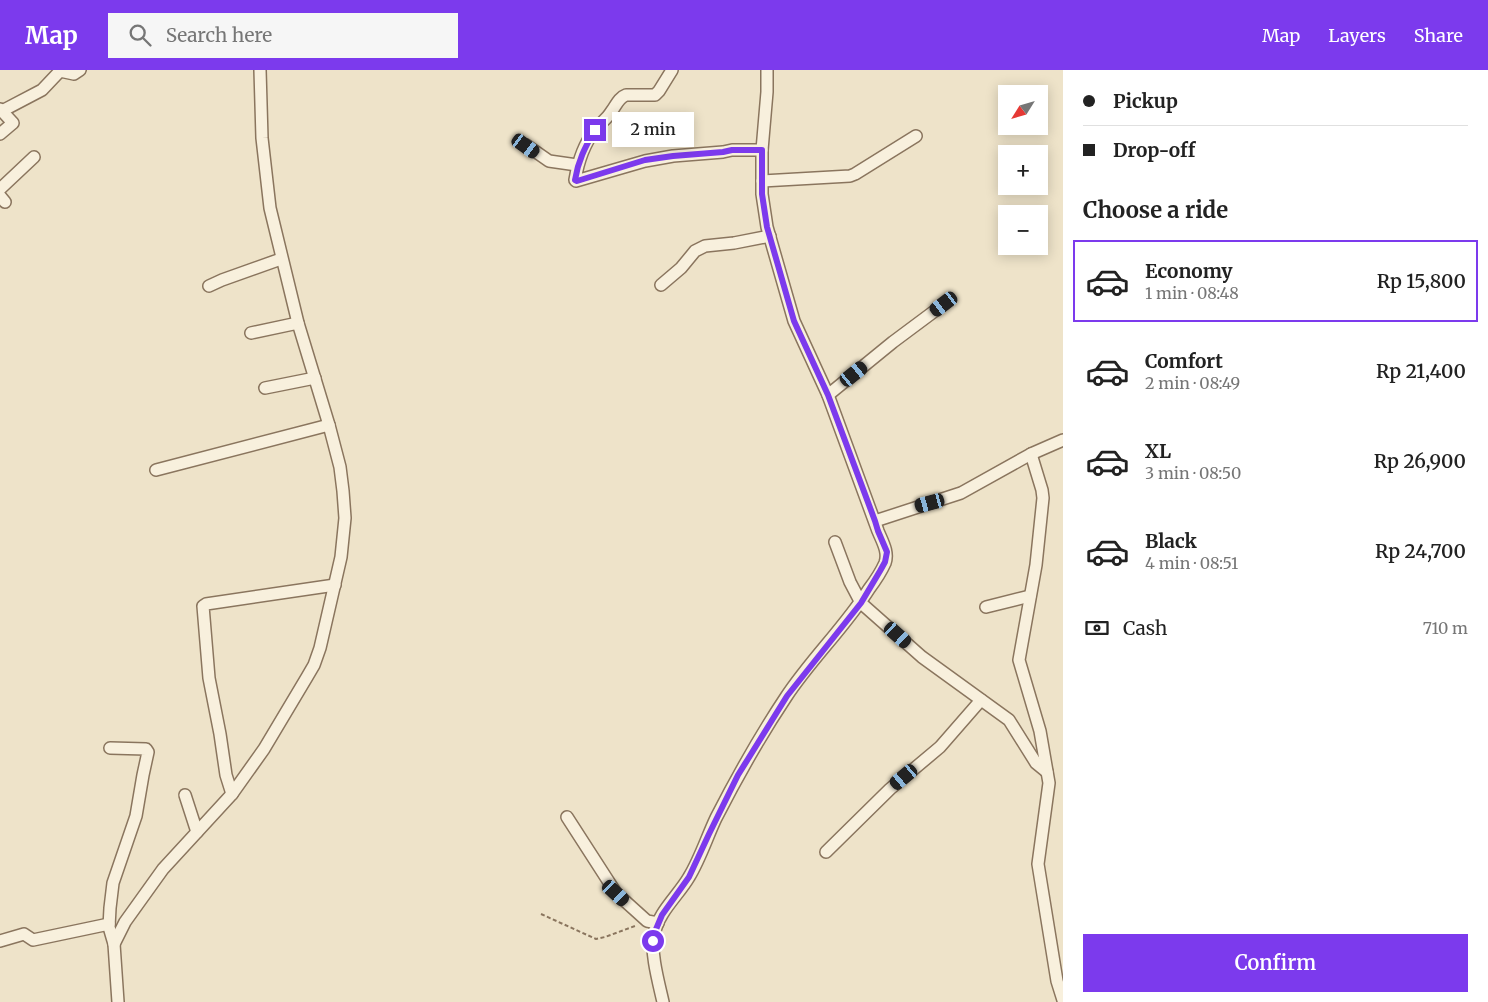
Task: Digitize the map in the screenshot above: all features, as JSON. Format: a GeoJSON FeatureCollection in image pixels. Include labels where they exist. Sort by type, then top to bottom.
{"type":"FeatureCollection","features":[{"type":"Feature","properties":{"kind":"street"},"geometry":{"type":"LineString","coordinates":[[0,134],[13,123],[1,110],[42,90],[60,71],[74,74],[80,70]]}},
{"type":"Feature","properties":{"kind":"street"},"geometry":{"type":"LineString","coordinates":[[114,944],[125,922],[159,874],[232,794],[264,749],[314,665],[320,648],[341,558],[344,507],[340,468],[281,259],[269,200],[262,138],[260,70]]}},
{"type":"Feature","properties":{"kind":"street"},"geometry":{"type":"LineString","coordinates":[[672,70],[659,91],[654,95],[626,95],[622,97],[608,117],[595,130],[584,149],[577,165],[575,180],[577,181],[645,160],[732,150],[762,150]]}},
{"type":"Feature","properties":{"kind":"street"},"geometry":{"type":"LineString","coordinates":[[652,922],[662,915],[689,877],[738,775],[787,696],[861,603],[887,556],[828,395],[794,321],[770,236],[762,194],[762,150],[767,70]]}},
{"type":"Feature","properties":{"kind":"street"},"geometry":{"type":"LineString","coordinates":[[762,181],[850,176],[916,136]]}},
{"type":"Feature","properties":{"kind":"street"},"geometry":{"type":"LineString","coordinates":[[526,146],[546,160],[577,165]]}},
{"type":"Feature","properties":{"kind":"street"},"geometry":{"type":"LineString","coordinates":[[0,189],[34,157]]}},
{"type":"Feature","properties":{"kind":"street"},"geometry":{"type":"LineString","coordinates":[[661,284],[681,268],[696,251],[705,246],[770,236]]}},
{"type":"Feature","properties":{"kind":"street"},"geometry":{"type":"LineString","coordinates":[[209,286],[281,259]]}},
{"type":"Feature","properties":{"kind":"street"},"geometry":{"type":"LineString","coordinates":[[828,395],[893,342],[944,304]]}},
{"type":"Feature","properties":{"kind":"street"},"geometry":{"type":"LineString","coordinates":[[251,333],[298,323]]}},
{"type":"Feature","properties":{"kind":"street"},"geometry":{"type":"LineString","coordinates":[[265,388],[315,378]]}},
{"type":"Feature","properties":{"kind":"street"},"geometry":{"type":"LineString","coordinates":[[156,470],[329,425]]}},
{"type":"Feature","properties":{"kind":"street"},"geometry":{"type":"LineString","coordinates":[[875,521],[962,493],[1031,454],[1063,440]]}},
{"type":"Feature","properties":{"kind":"street"},"geometry":{"type":"LineString","coordinates":[[1031,454],[1043,498],[1036,565],[1019,660],[1040,731],[1049,787],[1038,864],[1057,981],[1063,1000]]}},
{"type":"Feature","properties":{"kind":"street"},"geometry":{"type":"LineString","coordinates":[[835,542],[850,582],[861,603],[922,657],[1009,720],[1036,762],[1047,772]]}},
{"type":"Feature","properties":{"kind":"street"},"geometry":{"type":"LineString","coordinates":[[232,794],[226,775],[209,678],[203,606],[206,604],[335,585]]}},
{"type":"Feature","properties":{"kind":"street"},"geometry":{"type":"LineString","coordinates":[[986,607],[1030,596]]}},
{"type":"Feature","properties":{"kind":"street"},"geometry":{"type":"LineString","coordinates":[[826,852],[890,789],[940,747],[981,700]]}},
{"type":"Feature","properties":{"kind":"street"},"geometry":{"type":"LineString","coordinates":[[110,748],[146,748],[148,752],[136,816],[113,883],[109,924],[110,935],[114,944],[118,1002]]}},
{"type":"Feature","properties":{"kind":"street"},"geometry":{"type":"LineString","coordinates":[[184,796],[197,832]]}},
{"type":"Feature","properties":{"kind":"street"},"geometry":{"type":"LineString","coordinates":[[567,816],[616,893],[652,922],[656,976],[663,1002]]}},
{"type":"Feature","properties":{"kind":"street"},"geometry":{"type":"LineString","coordinates":[[0,941],[24,934],[32,940],[109,924]]}},
{"type":"Feature","properties":{"kind":"path"},"geometry":{"type":"LineString","coordinates":[[541,914],[596,939],[652,922]]}},
{"type":"Feature","properties":{"kind":"route"},"geometry":{"type":"LineString","coordinates":[[595,130],[577,165],[575,180],[577,181],[645,160],[732,150],[762,150],[762,194],[767,227],[794,321],[828,395],[887,552],[885,562],[861,603],[787,696],[738,775],[689,877],[662,915],[653,941]]}}]}
